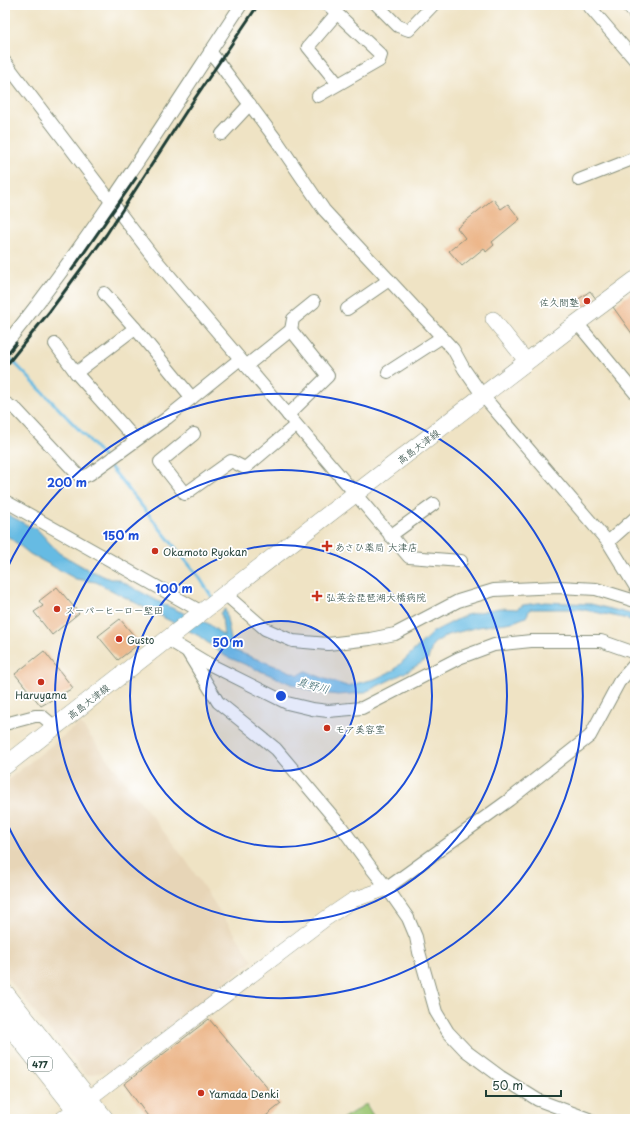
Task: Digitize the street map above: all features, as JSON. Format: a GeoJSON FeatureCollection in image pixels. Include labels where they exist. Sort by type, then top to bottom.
{"type":"FeatureCollection","features":[{"type":"Feature","properties":{"kind":"highway","name":"477"},"geometry":{"type":"LineString","coordinates":[[5,994],[78,1111]]}},
{"type":"Feature","properties":{"kind":"highway","name":"477"},"geometry":{"type":"LineString","coordinates":[[5,1020],[78,1111],[104,1119]]}},
{"type":"Feature","properties":{"kind":"main road","name":"高島大津線"},"geometry":{"type":"LineString","coordinates":[[5,766],[224,594],[635,280]]}},
{"type":"Feature","properties":{"kind":"street"},"geometry":{"type":"LineString","coordinates":[[5,345],[57,279],[112,202],[241,5]]}},
{"type":"Feature","properties":{"kind":"street"},"geometry":{"type":"LineString","coordinates":[[318,96],[379,61],[382,55],[328,5]]}},
{"type":"Feature","properties":{"kind":"street"},"geometry":{"type":"LineString","coordinates":[[377,5],[398,26],[409,30],[433,5]]}},
{"type":"Feature","properties":{"kind":"street"},"geometry":{"type":"LineString","coordinates":[[588,5],[635,60]]}},
{"type":"Feature","properties":{"kind":"street"},"geometry":{"type":"LineString","coordinates":[[627,5],[635,14]]}},
{"type":"Feature","properties":{"kind":"street"},"geometry":{"type":"LineString","coordinates":[[337,13],[308,47],[338,84]]}},
{"type":"Feature","properties":{"kind":"street"},"geometry":{"type":"LineString","coordinates":[[210,52],[277,141],[324,210],[453,349],[482,396],[608,542],[633,578]]}},
{"type":"Feature","properties":{"kind":"street"},"geometry":{"type":"LineString","coordinates":[[5,62],[151,254],[408,557],[461,561]]}},
{"type":"Feature","properties":{"kind":"street"},"geometry":{"type":"LineString","coordinates":[[222,134],[250,104]]}},
{"type":"Feature","properties":{"kind":"street"},"geometry":{"type":"LineString","coordinates":[[579,180],[635,158]]}},
{"type":"Feature","properties":{"kind":"street"},"geometry":{"type":"LineString","coordinates":[[347,309],[389,280]]}},
{"type":"Feature","properties":{"kind":"street"},"geometry":{"type":"LineString","coordinates":[[104,293],[135,328],[192,398]]}},
{"type":"Feature","properties":{"kind":"street"},"geometry":{"type":"LineString","coordinates":[[5,403],[17,410],[77,474],[83,477],[90,474],[192,398],[291,330],[293,319],[314,302]]}},
{"type":"Feature","properties":{"kind":"street"},"geometry":{"type":"LineString","coordinates":[[493,319],[527,362]]}},
{"type":"Feature","properties":{"kind":"street"},"geometry":{"type":"LineString","coordinates":[[577,323],[635,393]]}},
{"type":"Feature","properties":{"kind":"street"},"geometry":{"type":"LineString","coordinates":[[76,373],[135,328]]}},
{"type":"Feature","properties":{"kind":"street"},"geometry":{"type":"LineString","coordinates":[[288,415],[328,376],[291,330]]}},
{"type":"Feature","properties":{"kind":"street"},"geometry":{"type":"LineString","coordinates":[[388,372],[442,336]]}},
{"type":"Feature","properties":{"kind":"street"},"geometry":{"type":"LineString","coordinates":[[55,344],[76,373],[136,440]]}},
{"type":"Feature","properties":{"kind":"street"},"geometry":{"type":"LineString","coordinates":[[194,434],[160,462],[185,494],[231,461],[245,468],[296,425]]}},
{"type":"Feature","properties":{"kind":"street"},"geometry":{"type":"LineString","coordinates":[[5,501],[202,612]]}},
{"type":"Feature","properties":{"kind":"street"},"geometry":{"type":"LineString","coordinates":[[390,536],[434,504]]}},
{"type":"Feature","properties":{"kind":"street"},"geometry":{"type":"LineString","coordinates":[[608,542],[635,518]]}},
{"type":"Feature","properties":{"kind":"street"},"geometry":{"type":"LineString","coordinates":[[224,594],[265,629],[293,641],[328,644],[396,634],[458,601],[494,590],[559,586],[596,589],[635,602]]}},
{"type":"Feature","properties":{"kind":"street"},"geometry":{"type":"LineString","coordinates":[[169,638],[207,663],[286,702],[312,709],[328,711],[362,708],[459,658],[494,645],[531,641],[601,642],[635,653]]}},
{"type":"Feature","properties":{"kind":"street"},"geometry":{"type":"LineString","coordinates":[[187,651],[218,702],[276,749],[340,824],[408,918],[416,937],[436,1012],[448,1032],[466,1051],[501,1077],[538,1100],[588,1119]]}},
{"type":"Feature","properties":{"kind":"street"},"geometry":{"type":"LineString","coordinates":[[78,1111],[325,919],[353,900],[387,888],[510,800],[590,736],[619,682],[635,664]]}},
{"type":"Feature","properties":{"kind":"street"},"geometry":{"type":"LineString","coordinates":[[5,724],[35,716],[42,716],[55,727]]}},
{"type":"Feature","properties":{"kind":"shaded area"},"geometry":{"type":"Polygon","coordinates":[[[80,723],[187,862],[253,961],[113,1070],[86,1075],[5,975],[5,782],[80,723]]]}},
{"type":"Feature","properties":{"kind":"green space"},"geometry":{"type":"Polygon","coordinates":[[[366,1104],[375,1119],[342,1119],[366,1104]]]}},
{"type":"Feature","properties":{"kind":"water","name":"真野川"},"geometry":{"type":"Polygon","coordinates":[[[5,513],[29,526],[36,528],[59,553],[87,569],[110,579],[117,579],[165,605],[209,624],[224,636],[222,616],[220,613],[225,609],[233,650],[299,675],[306,671],[347,686],[375,679],[394,670],[433,632],[466,615],[499,608],[517,609],[523,605],[545,602],[591,604],[635,615],[635,623],[628,619],[580,609],[530,609],[526,617],[513,622],[478,627],[447,635],[433,644],[428,659],[404,673],[363,693],[338,695],[314,692],[225,656],[199,636],[96,582],[76,579],[30,554],[5,534],[5,513]]]}},
{"type":"Feature","properties":{"kind":"building"},"geometry":{"type":"Polygon","coordinates":[[[493,199],[501,209],[508,204],[520,219],[492,242],[494,245],[486,252],[484,248],[462,266],[449,251],[465,238],[457,228],[493,199]]]}},
{"type":"Feature","properties":{"kind":"building"},"geometry":{"type":"Polygon","coordinates":[[[635,290],[635,334],[633,335],[613,307],[635,290]]]}},
{"type":"Feature","properties":{"kind":"building","name":"佐久間塾"},"geometry":{"type":"Polygon","coordinates":[[[590,291],[597,300],[583,311],[576,301],[590,291]]]}},
{"type":"Feature","properties":{"kind":"building","name":"スーパーヒーロー堅田"},"geometry":{"type":"Polygon","coordinates":[[[57,587],[79,613],[52,635],[34,612],[43,606],[39,601],[57,587]]]}},
{"type":"Feature","properties":{"kind":"building","name":"Gusto"},"geometry":{"type":"Polygon","coordinates":[[[120,619],[140,643],[118,660],[98,636],[120,619]]]}},
{"type":"Feature","properties":{"kind":"building"},"geometry":{"type":"Polygon","coordinates":[[[44,651],[73,688],[41,706],[15,674],[44,651]]]}},
{"type":"Feature","properties":{"kind":"building"},"geometry":{"type":"Polygon","coordinates":[[[209,1019],[281,1104],[262,1119],[150,1119],[124,1084],[209,1019]]]}},
{"type":"Feature","properties":{"kind":"waterway"},"geometry":{"type":"LineString","coordinates":[[5,353],[88,439],[105,459]]}},
{"type":"Feature","properties":{"kind":"waterway"},"geometry":{"type":"LineString","coordinates":[[108,464],[199,577],[212,597]]}},
{"type":"Feature","properties":{"kind":"railway"},"geometry":{"type":"LineString","coordinates":[[5,367],[50,311],[106,235],[189,107],[258,5]]}},
{"type":"Feature","properties":{"kind":"railway"},"geometry":{"type":"LineString","coordinates":[[72,270],[136,178]]}},
{"type":"Feature","properties":{"kind":"railway"},"geometry":{"type":"LineString","coordinates":[[5,357],[16,343]]}},
{"type":"Feature","properties":{"kind":"place","name":"佐久間塾"},"geometry":{"type":"Point","coordinates":[587,301]}},
{"type":"Feature","properties":{"kind":"place","name":"あさひ薬局 大津店"},"geometry":{"type":"Point","coordinates":[327,546]}},
{"type":"Feature","properties":{"kind":"place","name":"Okamoto Ryokan"},"geometry":{"type":"Point","coordinates":[155,551]}},
{"type":"Feature","properties":{"kind":"place","name":"弘英会琵琶湖大橋病院"},"geometry":{"type":"Point","coordinates":[317,596]}},
{"type":"Feature","properties":{"kind":"place","name":"スーパーヒーロー堅田"},"geometry":{"type":"Point","coordinates":[57,609]}},
{"type":"Feature","properties":{"kind":"place","name":"Gusto"},"geometry":{"type":"Point","coordinates":[119,639]}},
{"type":"Feature","properties":{"kind":"place","name":"Haruyama"},"geometry":{"type":"Point","coordinates":[41,682]}},
{"type":"Feature","properties":{"kind":"place","name":"モア美容室"},"geometry":{"type":"Point","coordinates":[327,728]}},
{"type":"Feature","properties":{"kind":"place","name":"Yamada Denki"},"geometry":{"type":"Point","coordinates":[201,1093]}}]}
